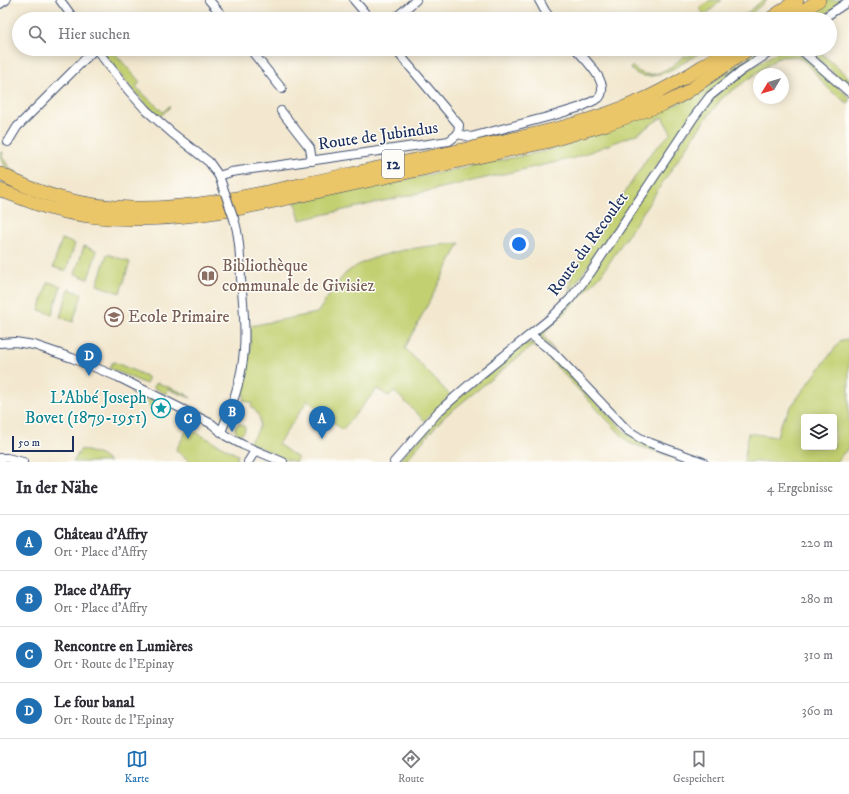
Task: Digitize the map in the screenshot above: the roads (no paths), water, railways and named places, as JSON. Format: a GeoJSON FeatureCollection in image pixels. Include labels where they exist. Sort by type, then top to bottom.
{"type":"FeatureCollection","features":[{"type":"Feature","properties":{"kind":"highway"},"geometry":{"type":"LineString","coordinates":[[784,12],[801,3],[819,0]]}},
{"type":"Feature","properties":{"kind":"highway"},"geometry":{"type":"LineString","coordinates":[[795,12],[801,3]]}},
{"type":"Feature","properties":{"kind":"highway","name":"12"},"geometry":{"type":"LineString","coordinates":[[0,174],[42,192],[72,201],[100,206],[152,208],[207,203],[506,141],[577,124],[643,100],[698,69],[718,56]]}},
{"type":"Feature","properties":{"kind":"highway","name":"12"},"geometry":{"type":"LineString","coordinates":[[0,190],[48,208],[99,217],[160,218],[207,214],[242,208],[546,142],[601,126],[664,104],[684,94],[739,56]]}},
{"type":"Feature","properties":{"kind":"street"},"geometry":{"type":"LineString","coordinates":[[0,4],[6,0]]}},
{"type":"Feature","properties":{"kind":"street"},"geometry":{"type":"LineString","coordinates":[[60,0],[69,12]]}},
{"type":"Feature","properties":{"kind":"street"},"geometry":{"type":"LineString","coordinates":[[209,0],[219,12]]}},
{"type":"Feature","properties":{"kind":"street"},"geometry":{"type":"LineString","coordinates":[[354,0],[364,12]]}},
{"type":"Feature","properties":{"kind":"street"},"geometry":{"type":"LineString","coordinates":[[402,12],[416,0]]}},
{"type":"Feature","properties":{"kind":"street"},"geometry":{"type":"LineString","coordinates":[[539,0],[546,12]]}},
{"type":"Feature","properties":{"kind":"street"},"geometry":{"type":"LineString","coordinates":[[832,12],[849,1]]}},
{"type":"Feature","properties":{"kind":"street"},"geometry":{"type":"LineString","coordinates":[[8,142],[17,127],[88,56]]}},
{"type":"Feature","properties":{"kind":"street"},"geometry":{"type":"LineString","coordinates":[[101,56],[146,110],[209,162],[220,176],[234,219],[240,252],[244,350],[241,373],[234,400],[221,432]]}},
{"type":"Feature","properties":{"kind":"street"},"geometry":{"type":"LineString","coordinates":[[256,56],[282,88]]}},
{"type":"Feature","properties":{"kind":"street","name":"Route de Jubindus"},"geometry":{"type":"LineString","coordinates":[[220,176],[231,172],[449,141],[458,134],[459,125],[402,56]]}},
{"type":"Feature","properties":{"kind":"street"},"geometry":{"type":"LineString","coordinates":[[458,134],[471,137],[581,107],[599,98],[602,91],[600,78],[582,56]]}},
{"type":"Feature","properties":{"kind":"street","name":"Route du Recoulet"},"geometry":{"type":"LineString","coordinates":[[394,462],[439,410],[531,335],[570,299],[591,272],[694,117],[710,96],[740,71],[764,56]]}},
{"type":"Feature","properties":{"kind":"street"},"geometry":{"type":"LineString","coordinates":[[808,56],[849,92]]}},
{"type":"Feature","properties":{"kind":"street","name":"Route de Jubindus"},"geometry":{"type":"LineString","coordinates":[[281,111],[310,148],[312,161]]}},
{"type":"Feature","properties":{"kind":"street"},"geometry":{"type":"LineString","coordinates":[[531,335],[554,353],[627,430],[645,441],[703,462]]}},
{"type":"Feature","properties":{"kind":"street"},"geometry":{"type":"LineString","coordinates":[[0,343],[23,342],[34,345],[84,363],[134,384],[212,424],[226,436],[255,451],[283,462]]}},
{"type":"Feature","properties":{"kind":"street"},"geometry":{"type":"LineString","coordinates":[[248,462],[255,451]]}},
{"type":"Feature","properties":{"kind":"street"},"geometry":{"type":"LineString","coordinates":[[0,458],[7,458],[22,462]]}},
{"type":"Feature","properties":{"kind":"place","name":"Bibliothèque communale de Givisiez"},"geometry":{"type":"Point","coordinates":[208,276]}},
{"type":"Feature","properties":{"kind":"place","name":"Ecole Primaire"},"geometry":{"type":"Point","coordinates":[114,317]}},
{"type":"Feature","properties":{"kind":"place","name":"Le four banal"},"geometry":{"type":"Point","coordinates":[89,376]}},
{"type":"Feature","properties":{"kind":"place","name":"L'Abbé Joseph Bovet (1879-1951)"},"geometry":{"type":"Point","coordinates":[161,408]}},
{"type":"Feature","properties":{"kind":"place","name":"Place d'Affry"},"geometry":{"type":"Point","coordinates":[232,432]}},
{"type":"Feature","properties":{"kind":"place","name":"Rencontre en Lumières"},"geometry":{"type":"Point","coordinates":[188,439]}},
{"type":"Feature","properties":{"kind":"place","name":"Château d'Affry"},"geometry":{"type":"Point","coordinates":[322,439]}}]}
